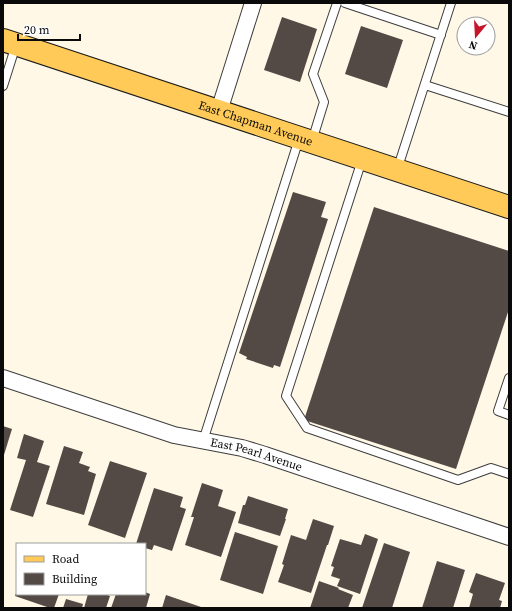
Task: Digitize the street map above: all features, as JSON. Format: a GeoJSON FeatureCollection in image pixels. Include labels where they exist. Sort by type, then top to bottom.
{"type":"FeatureCollection","features":[{"type":"Feature","properties":{"kind":"main road","name":"East Chapman Avenue"},"geometry":{"type":"LineString","coordinates":[[10,42],[509,207]]}},
{"type":"Feature","properties":{"kind":"street"},"geometry":{"type":"LineString","coordinates":[[219,111],[253,3]]}},
{"type":"Feature","properties":{"kind":"street","name":"East Pearl Avenue"},"geometry":{"type":"LineString","coordinates":[[3,378],[174,435],[242,448],[265,455],[509,536]]}},
{"type":"Feature","properties":{"kind":"lane"},"geometry":{"type":"LineString","coordinates":[[203,441],[305,140],[324,102],[313,74],[337,3]]}},
{"type":"Feature","properties":{"kind":"lane"},"geometry":{"type":"LineString","coordinates":[[346,3],[441,35]]}},
{"type":"Feature","properties":{"kind":"lane"},"geometry":{"type":"LineString","coordinates":[[397,170],[451,3]]}},
{"type":"Feature","properties":{"kind":"lane"},"geometry":{"type":"LineString","coordinates":[[3,86],[10,42]]}},
{"type":"Feature","properties":{"kind":"lane"},"geometry":{"type":"LineString","coordinates":[[424,85],[509,112]]}},
{"type":"Feature","properties":{"kind":"lane"},"geometry":{"type":"LineString","coordinates":[[363,159],[286,396],[307,428],[458,480],[492,468],[509,474]]}},
{"type":"Feature","properties":{"kind":"lane"},"geometry":{"type":"LineString","coordinates":[[509,378],[498,412],[509,415]]}},
{"type":"Feature","properties":{"kind":"building"},"geometry":{"type":"Polygon","coordinates":[[[282,17],[317,29],[300,82],[264,70],[282,17]]]}},
{"type":"Feature","properties":{"kind":"building"},"geometry":{"type":"Polygon","coordinates":[[[361,26],[403,40],[387,88],[345,74],[361,26]]]}},
{"type":"Feature","properties":{"kind":"building"},"geometry":{"type":"Polygon","coordinates":[[[293,192],[326,202],[321,217],[328,219],[280,367],[274,365],[273,368],[246,359],[247,357],[239,353],[293,192]]]}},
{"type":"Feature","properties":{"kind":"building"},"geometry":{"type":"Polygon","coordinates":[[[374,207],[509,251],[509,309],[456,469],[304,420],[374,207]]]}},
{"type":"Feature","properties":{"kind":"building"},"geometry":{"type":"Polygon","coordinates":[[[3,426],[12,429],[3,458],[3,426]]]}},
{"type":"Feature","properties":{"kind":"building"},"geometry":{"type":"Polygon","coordinates":[[[24,434],[44,441],[37,462],[50,466],[33,517],[10,510],[26,460],[17,458],[24,434]]]}},
{"type":"Feature","properties":{"kind":"building"},"geometry":{"type":"Polygon","coordinates":[[[64,446],[83,452],[79,463],[90,467],[88,471],[96,474],[84,515],[46,504],[64,446]]]}},
{"type":"Feature","properties":{"kind":"building"},"geometry":{"type":"Polygon","coordinates":[[[110,461],[147,473],[125,538],[88,525],[110,461]]]}},
{"type":"Feature","properties":{"kind":"building"},"geometry":{"type":"Polygon","coordinates":[[[202,483],[223,490],[218,506],[236,512],[221,557],[185,545],[194,517],[191,517],[202,483]]]}},
{"type":"Feature","properties":{"kind":"building"},"geometry":{"type":"Polygon","coordinates":[[[154,488],[183,497],[180,507],[186,509],[172,551],[154,545],[152,550],[146,548],[146,543],[136,543],[154,488]]]}},
{"type":"Feature","properties":{"kind":"building"},"geometry":{"type":"Polygon","coordinates":[[[248,496],[288,509],[280,536],[238,523],[243,505],[245,505],[248,496]]]}},
{"type":"Feature","properties":{"kind":"building"},"geometry":{"type":"Polygon","coordinates":[[[313,519],[334,526],[311,593],[278,582],[284,565],[282,564],[291,535],[306,540],[313,519]]]}},
{"type":"Feature","properties":{"kind":"building"},"geometry":{"type":"Polygon","coordinates":[[[235,532],[278,546],[263,594],[220,580],[235,532]]]}},
{"type":"Feature","properties":{"kind":"building"},"geometry":{"type":"Polygon","coordinates":[[[365,534],[378,539],[360,594],[337,586],[340,579],[331,576],[334,567],[331,566],[340,539],[361,545],[365,534]]]}},
{"type":"Feature","properties":{"kind":"building"},"geometry":{"type":"Polygon","coordinates":[[[384,543],[410,552],[392,608],[362,608],[384,543]]]}},
{"type":"Feature","properties":{"kind":"building"},"geometry":{"type":"Polygon","coordinates":[[[437,561],[465,570],[453,608],[422,608],[437,561]]]}},
{"type":"Feature","properties":{"kind":"building"},"geometry":{"type":"Polygon","coordinates":[[[476,573],[505,583],[499,600],[502,601],[500,608],[469,608],[473,594],[469,592],[476,573]]]}},
{"type":"Feature","properties":{"kind":"building"},"geometry":{"type":"Polygon","coordinates":[[[319,581],[353,595],[348,608],[310,608],[319,581]]]}},
{"type":"Feature","properties":{"kind":"building"},"geometry":{"type":"Polygon","coordinates":[[[146,592],[150,594],[146,608],[111,608],[116,595],[146,595],[146,592]]]}},
{"type":"Feature","properties":{"kind":"building"},"geometry":{"type":"Polygon","coordinates":[[[16,593],[16,595],[59,595],[54,608],[15,596],[16,593]]]}},
{"type":"Feature","properties":{"kind":"building"},"geometry":{"type":"Polygon","coordinates":[[[88,595],[110,596],[106,608],[84,608],[88,595]]]}},
{"type":"Feature","properties":{"kind":"building"},"geometry":{"type":"Polygon","coordinates":[[[166,595],[204,608],[162,608],[166,595]]]}},
{"type":"Feature","properties":{"kind":"building"},"geometry":{"type":"Polygon","coordinates":[[[66,599],[83,604],[82,608],[63,608],[66,599]]]}}]}
